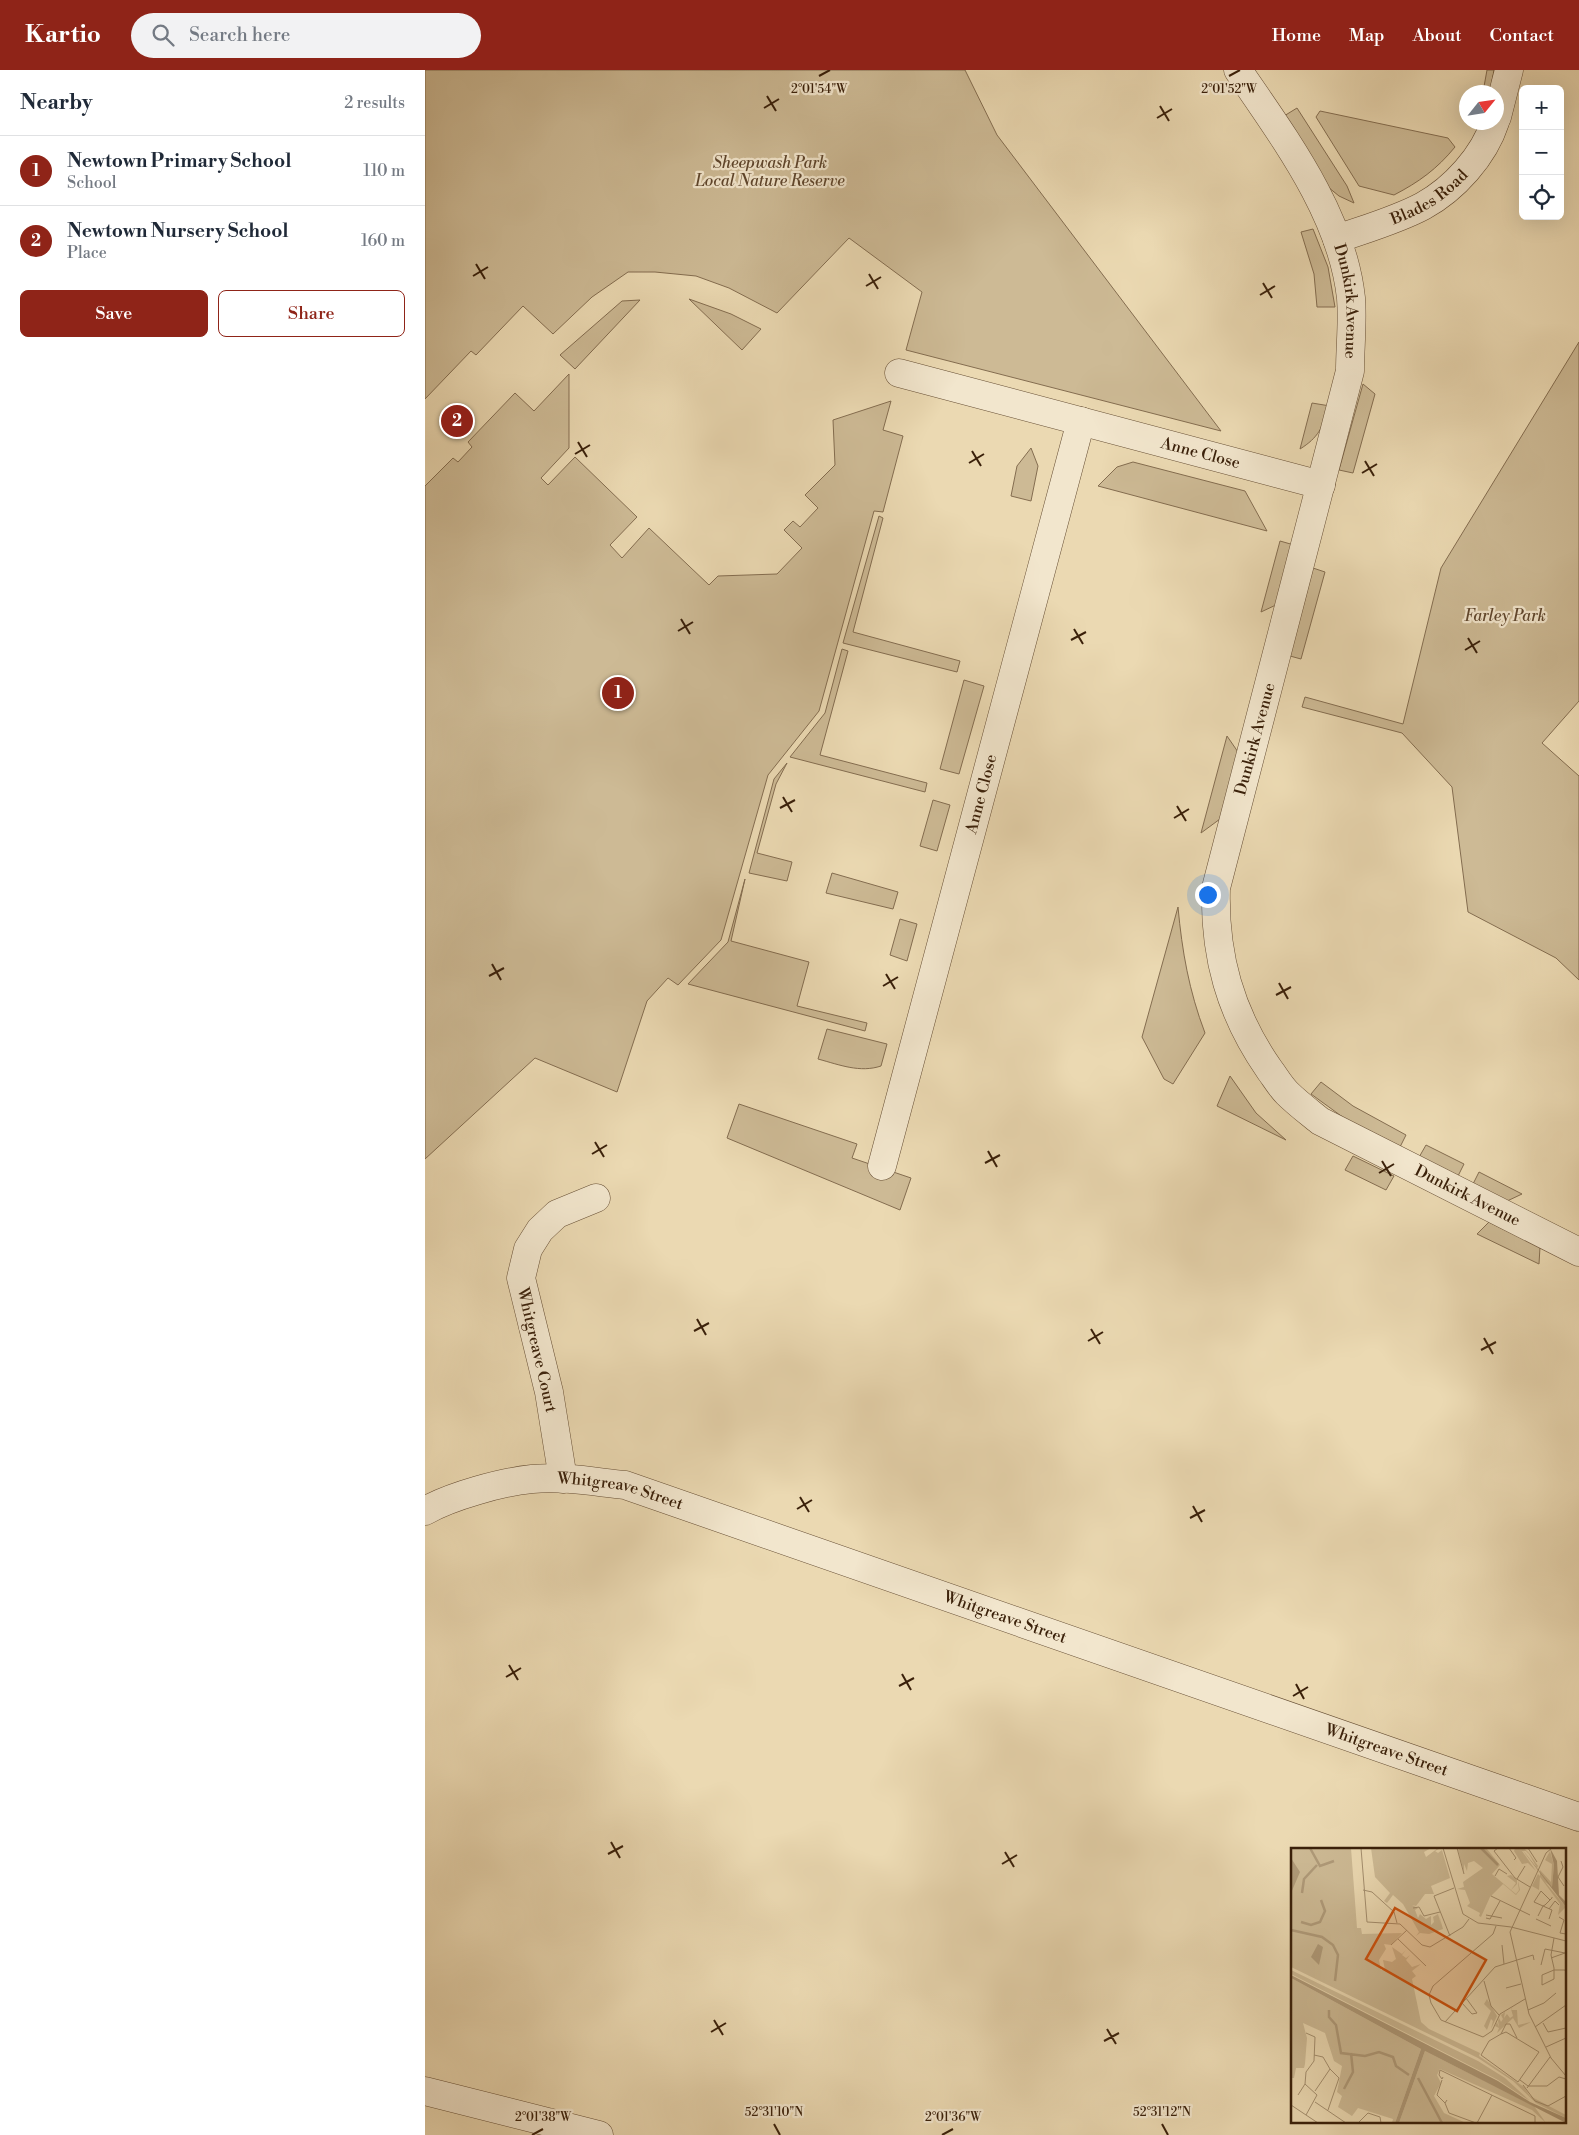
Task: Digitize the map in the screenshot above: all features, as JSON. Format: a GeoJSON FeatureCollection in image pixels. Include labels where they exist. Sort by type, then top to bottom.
{"type":"FeatureCollection","features":[{"type":"Feature","properties":{"kind":"street","name":"Dunkirk Avenue"},"geometry":{"type":"LineString","coordinates":[[1238,70],[1303,166],[1337,240],[1351,298],[1349,371],[1321,486],[1216,888],[1215,922],[1227,984],[1240,1018],[1259,1054],[1286,1092],[1319,1121],[1579,1252]]}},
{"type":"Feature","properties":{"kind":"street"},"geometry":{"type":"LineString","coordinates":[[1504,90],[1509,70]]}},
{"type":"Feature","properties":{"kind":"street","name":"Blades Road"},"geometry":{"type":"LineString","coordinates":[[1337,240],[1424,206],[1461,177],[1491,136],[1493,130]]}},
{"type":"Feature","properties":{"kind":"street","name":"Anne Close"},"geometry":{"type":"LineString","coordinates":[[899,373],[1321,486]]}},
{"type":"Feature","properties":{"kind":"street","name":"Anne Close"},"geometry":{"type":"LineString","coordinates":[[882,1166],[1081,421]]}},
{"type":"Feature","properties":{"kind":"street","name":"Whitgreave Court"},"geometry":{"type":"LineString","coordinates":[[563,1479],[549,1392],[521,1278],[528,1249],[540,1230],[557,1214],[596,1198]]}},
{"type":"Feature","properties":{"kind":"street","name":"Whitgreave Street"},"geometry":{"type":"LineString","coordinates":[[425,1511],[474,1492],[532,1479],[563,1479],[625,1485],[1579,1817]]}},
{"type":"Feature","properties":{"kind":"street"},"geometry":{"type":"LineString","coordinates":[[425,2091],[599,2135]]}},
{"type":"Feature","properties":{"kind":"green space","name":"Sheepwash Park Local Nature Reserve"},"geometry":{"type":"Polygon","coordinates":[[[425,70],[965,70],[997,135],[1221,431],[906,350],[922,292],[849,238],[777,313],[729,288],[696,276],[655,272],[628,272],[592,297],[553,334],[523,306],[476,355],[471,351],[425,399],[425,70]]]}},
{"type":"Feature","properties":{"kind":"green space"},"geometry":{"type":"Polygon","coordinates":[[[1487,70],[1494,70],[1491,85],[1484,85],[1487,70]]]}},
{"type":"Feature","properties":{"kind":"green space"},"geometry":{"type":"Polygon","coordinates":[[[1297,108],[1347,186],[1354,203],[1339,196],[1328,187],[1284,116],[1297,108]]]}},
{"type":"Feature","properties":{"kind":"green space"},"geometry":{"type":"Polygon","coordinates":[[[1320,111],[1448,138],[1455,147],[1427,174],[1394,195],[1359,186],[1316,117],[1320,111]]]}},
{"type":"Feature","properties":{"kind":"green space"},"geometry":{"type":"Polygon","coordinates":[[[1313,229],[1328,267],[1335,307],[1317,307],[1314,274],[1301,232],[1313,229]]]}},
{"type":"Feature","properties":{"kind":"green space"},"geometry":{"type":"Polygon","coordinates":[[[689,299],[731,314],[761,329],[742,350],[689,299]]]}},
{"type":"Feature","properties":{"kind":"green space"},"geometry":{"type":"Polygon","coordinates":[[[640,300],[575,369],[560,355],[622,301],[640,300]]]}},
{"type":"Feature","properties":{"kind":"green space","name":"Farley Park"},"geometry":{"type":"Polygon","coordinates":[[[1579,342],[1579,701],[1542,743],[1579,776],[1579,980],[1556,958],[1468,912],[1452,787],[1402,733],[1302,707],[1305,697],[1403,724],[1441,568],[1579,342]]]}},
{"type":"Feature","properties":{"kind":"green space"},"geometry":{"type":"Polygon","coordinates":[[[569,374],[569,448],[541,478],[548,485],[575,457],[637,517],[610,545],[622,558],[649,528],[709,585],[718,576],[777,574],[802,548],[784,530],[793,521],[800,527],[818,508],[805,495],[835,465],[833,420],[891,401],[883,430],[903,436],[883,512],[874,511],[819,711],[768,775],[721,940],[678,985],[668,978],[647,1001],[617,1092],[535,1058],[425,1159],[425,486],[453,458],[458,462],[472,447],[468,442],[515,393],[534,411],[569,374]]]}},
{"type":"Feature","properties":{"kind":"green space"},"geometry":{"type":"Polygon","coordinates":[[[1363,384],[1375,394],[1353,473],[1339,470],[1363,384]]]}},
{"type":"Feature","properties":{"kind":"green space"},"geometry":{"type":"Polygon","coordinates":[[[1312,403],[1330,406],[1316,436],[1300,449],[1312,403]]]}},
{"type":"Feature","properties":{"kind":"green space"},"geometry":{"type":"Polygon","coordinates":[[[1031,448],[1038,466],[1031,501],[1011,496],[1017,466],[1031,448]]]}},
{"type":"Feature","properties":{"kind":"green space"},"geometry":{"type":"Polygon","coordinates":[[[1133,462],[1245,491],[1267,531],[1098,486],[1117,467],[1133,462]]]}},
{"type":"Feature","properties":{"kind":"green space"},"geometry":{"type":"Polygon","coordinates":[[[879,516],[883,518],[853,632],[960,661],[957,672],[843,643],[879,516]]]}},
{"type":"Feature","properties":{"kind":"green space"},"geometry":{"type":"Polygon","coordinates":[[[1280,541],[1294,545],[1278,604],[1261,612],[1280,541]]]}},
{"type":"Feature","properties":{"kind":"green space"},"geometry":{"type":"Polygon","coordinates":[[[1313,568],[1325,572],[1301,659],[1290,656],[1313,568]]]}},
{"type":"Feature","properties":{"kind":"green space"},"geometry":{"type":"Polygon","coordinates":[[[842,649],[848,651],[820,755],[927,783],[925,792],[790,757],[825,713],[842,649]]]}},
{"type":"Feature","properties":{"kind":"green space"},"geometry":{"type":"Polygon","coordinates":[[[964,680],[984,686],[959,774],[940,769],[964,680]]]}},
{"type":"Feature","properties":{"kind":"green space"},"geometry":{"type":"Polygon","coordinates":[[[1227,736],[1238,752],[1220,819],[1201,833],[1227,736]]]}},
{"type":"Feature","properties":{"kind":"green space"},"geometry":{"type":"Polygon","coordinates":[[[787,763],[776,784],[757,853],[792,862],[787,881],[749,873],[774,779],[787,763]]]}},
{"type":"Feature","properties":{"kind":"green space"},"geometry":{"type":"Polygon","coordinates":[[[933,800],[950,805],[937,851],[920,846],[933,800]]]}},
{"type":"Feature","properties":{"kind":"green space"},"geometry":{"type":"Polygon","coordinates":[[[832,873],[898,892],[893,909],[826,893],[832,873]]]}},
{"type":"Feature","properties":{"kind":"green space"},"geometry":{"type":"Polygon","coordinates":[[[745,879],[731,941],[809,962],[797,1006],[867,1023],[865,1031],[688,984],[728,942],[745,879]]]}},
{"type":"Feature","properties":{"kind":"green space"},"geometry":{"type":"Polygon","coordinates":[[[1178,907],[1187,971],[1205,1033],[1173,1084],[1164,1079],[1142,1037],[1178,907]]]}},
{"type":"Feature","properties":{"kind":"green space"},"geometry":{"type":"Polygon","coordinates":[[[900,919],[917,924],[907,961],[890,955],[900,919]]]}},
{"type":"Feature","properties":{"kind":"green space"},"geometry":{"type":"Polygon","coordinates":[[[827,1029],[887,1044],[881,1066],[865,1069],[842,1066],[818,1059],[827,1029]]]}},
{"type":"Feature","properties":{"kind":"green space"},"geometry":{"type":"Polygon","coordinates":[[[1230,1076],[1256,1113],[1286,1140],[1217,1106],[1230,1076]]]}},
{"type":"Feature","properties":{"kind":"green space"},"geometry":{"type":"Polygon","coordinates":[[[1321,1082],[1353,1106],[1406,1135],[1399,1149],[1344,1118],[1311,1094],[1321,1082]]]}},
{"type":"Feature","properties":{"kind":"green space"},"geometry":{"type":"Polygon","coordinates":[[[739,1104],[857,1144],[852,1158],[911,1178],[900,1210],[727,1138],[739,1104]]]}},
{"type":"Feature","properties":{"kind":"green space"},"geometry":{"type":"Polygon","coordinates":[[[1426,1145],[1464,1164],[1457,1178],[1418,1159],[1426,1145]]]}},
{"type":"Feature","properties":{"kind":"green space"},"geometry":{"type":"Polygon","coordinates":[[[1353,1156],[1394,1176],[1386,1190],[1345,1170],[1353,1156]]]}},
{"type":"Feature","properties":{"kind":"green space"},"geometry":{"type":"Polygon","coordinates":[[[1479,1172],[1522,1194],[1505,1202],[1472,1186],[1479,1172]]]}},
{"type":"Feature","properties":{"kind":"green space"},"geometry":{"type":"Polygon","coordinates":[[[1489,1222],[1540,1247],[1539,1264],[1477,1234],[1489,1222]]]}},
{"type":"Feature","properties":{"kind":"place","name":"Newtown Nursery School"},"geometry":{"type":"Point","coordinates":[457,421]}},
{"type":"Feature","properties":{"kind":"place","name":"Newtown Primary School"},"geometry":{"type":"Point","coordinates":[618,693]}}]}
